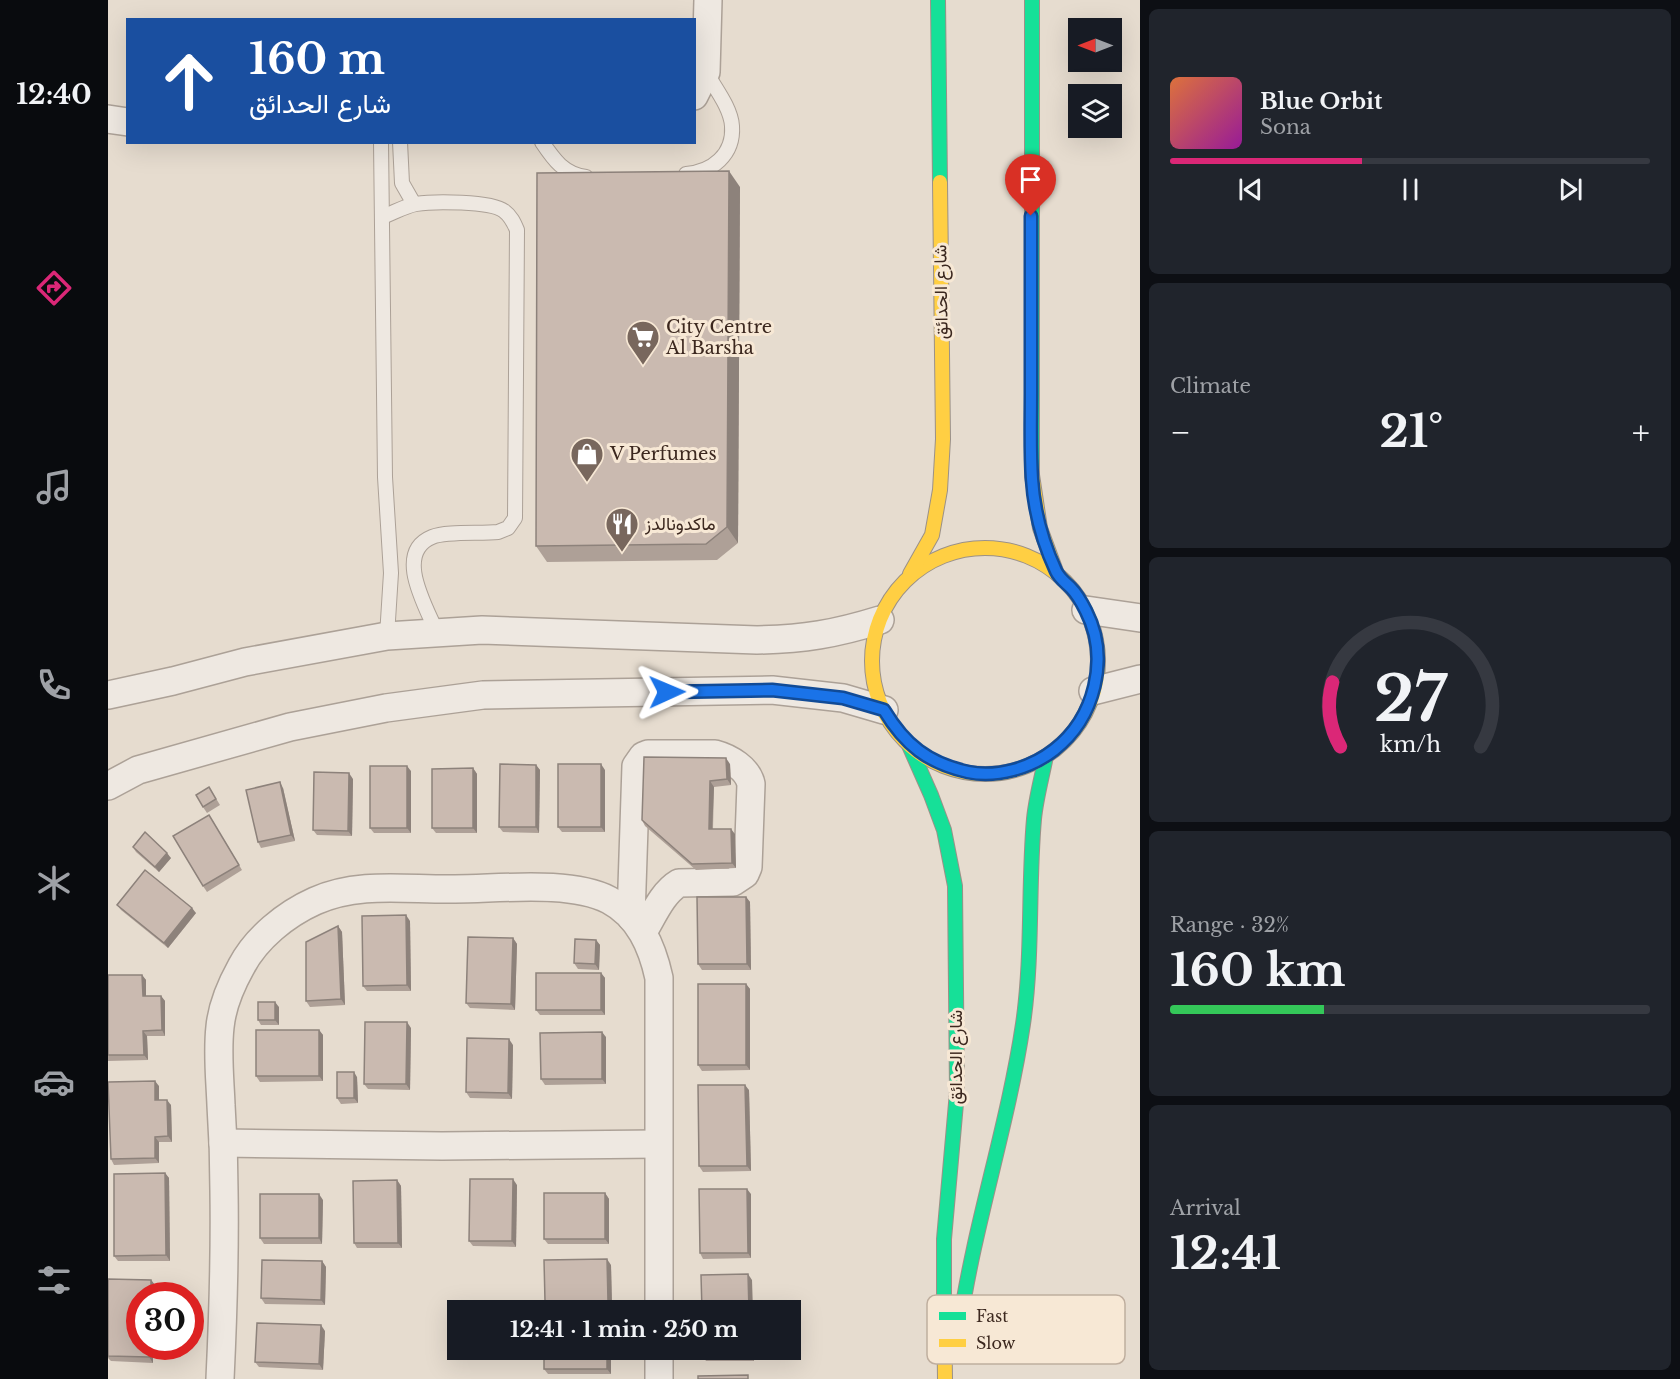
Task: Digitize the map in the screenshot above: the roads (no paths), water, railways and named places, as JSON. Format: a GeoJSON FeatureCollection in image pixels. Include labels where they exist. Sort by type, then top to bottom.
{"type":"FeatureCollection","features":[{"type":"Feature","properties":{"kind":"street"},"geometry":{"type":"LineString","coordinates":[[696,92],[706,72],[708,0]]}},
{"type":"Feature","properties":{"kind":"street","name":"شارع الحدائق"},"geometry":{"type":"LineString","coordinates":[[908,577],[932,535],[940,480],[942,427],[938,0]]}},
{"type":"Feature","properties":{"kind":"street"},"geometry":{"type":"LineString","coordinates":[[1032,0],[1032,481],[1040,528],[1057,574]]}},
{"type":"Feature","properties":{"kind":"street"},"geometry":{"type":"LineString","coordinates":[[108,119],[126,122]]}},
{"type":"Feature","properties":{"kind":"street"},"geometry":{"type":"LineString","coordinates":[[980,547],[1007,550],[1034,558],[1057,574],[1073,590],[1086,610],[1092,625],[1097,650],[1094,692],[1085,713],[1072,732],[1046,756],[1023,767],[999,773],[973,773],[948,768],[927,757],[908,743],[894,728],[884,710],[875,686],[873,671],[874,642],[880,620],[892,597],[908,577],[929,562],[952,552],[980,547]]}},
{"type":"Feature","properties":{"kind":"street"},"geometry":{"type":"LineString","coordinates":[[1086,610],[1140,618]]}},
{"type":"Feature","properties":{"kind":"street"},"geometry":{"type":"LineString","coordinates":[[108,695],[245,662],[387,636],[482,630],[757,640],[799,639],[840,632],[880,620]]}},
{"type":"Feature","properties":{"kind":"street"},"geometry":{"type":"LineString","coordinates":[[1094,692],[1140,679]]}},
{"type":"Feature","properties":{"kind":"street"},"geometry":{"type":"LineString","coordinates":[[108,786],[138,770],[290,727],[386,708],[483,695],[772,690],[843,698],[884,710]]}},
{"type":"Feature","properties":{"kind":"street","name":"شارع الحدائق"},"geometry":{"type":"LineString","coordinates":[[908,743],[947,835],[955,886],[957,1092],[944,1239],[944,1295]]}},
{"type":"Feature","properties":{"kind":"street"},"geometry":{"type":"LineString","coordinates":[[648,754],[715,754],[747,772],[751,784],[748,867],[745,874],[733,882],[679,883],[671,887],[637,924],[636,766],[639,760],[648,754]]}},
{"type":"Feature","properties":{"kind":"street"},"geometry":{"type":"LineString","coordinates":[[964,1295],[1023,1022],[1030,939],[1034,817],[1046,756]]}},
{"type":"Feature","properties":{"kind":"street"},"geometry":{"type":"LineString","coordinates":[[220,1379],[225,1268],[219,1059],[220,1026],[228,994],[242,964],[262,938],[286,917],[315,901],[346,891],[379,887],[560,888],[586,891],[610,901],[637,924],[654,954],[659,978],[659,1300]]}},
{"type":"Feature","properties":{"kind":"street"},"geometry":{"type":"LineString","coordinates":[[223,1143],[442,1146],[658,1144]]}},
{"type":"Feature","properties":{"kind":"street"},"geometry":{"type":"LineString","coordinates":[[659,1360],[659,1379]]}},
{"type":"Feature","properties":{"kind":"street","name":"شارع الحدائق"},"geometry":{"type":"LineString","coordinates":[[945,1364],[945,1379]]}},
{"type":"Feature","properties":{"kind":"lane"},"geometry":{"type":"LineString","coordinates":[[670,175],[698,173],[713,167],[724,156],[731,141],[732,125],[727,110],[706,72]]}},
{"type":"Feature","properties":{"kind":"lane"},"geometry":{"type":"LineString","coordinates":[[381,144],[385,477],[391,573],[387,636]]}},
{"type":"Feature","properties":{"kind":"lane"},"geometry":{"type":"LineString","coordinates":[[400,144],[402,183],[414,204]]}},
{"type":"Feature","properties":{"kind":"lane"},"geometry":{"type":"LineString","coordinates":[[543,144],[558,165],[567,172],[577,176],[600,177]]}},
{"type":"Feature","properties":{"kind":"lane"},"geometry":{"type":"LineString","coordinates":[[382,217],[414,204],[447,202],[493,206],[504,210],[512,219],[518,236],[515,518],[508,528],[498,532],[432,537],[418,548],[412,564],[415,580],[437,633]]}},
{"type":"Feature","properties":{"kind":"place","name":"City Centre Al Barsha"},"geometry":{"type":"Point","coordinates":[643,366]}},
{"type":"Feature","properties":{"kind":"place","name":"V Perfumes"},"geometry":{"type":"Point","coordinates":[587,483]}},
{"type":"Feature","properties":{"kind":"place","name":"ماكدونالدز"},"geometry":{"type":"Point","coordinates":[622,553]}}]}
